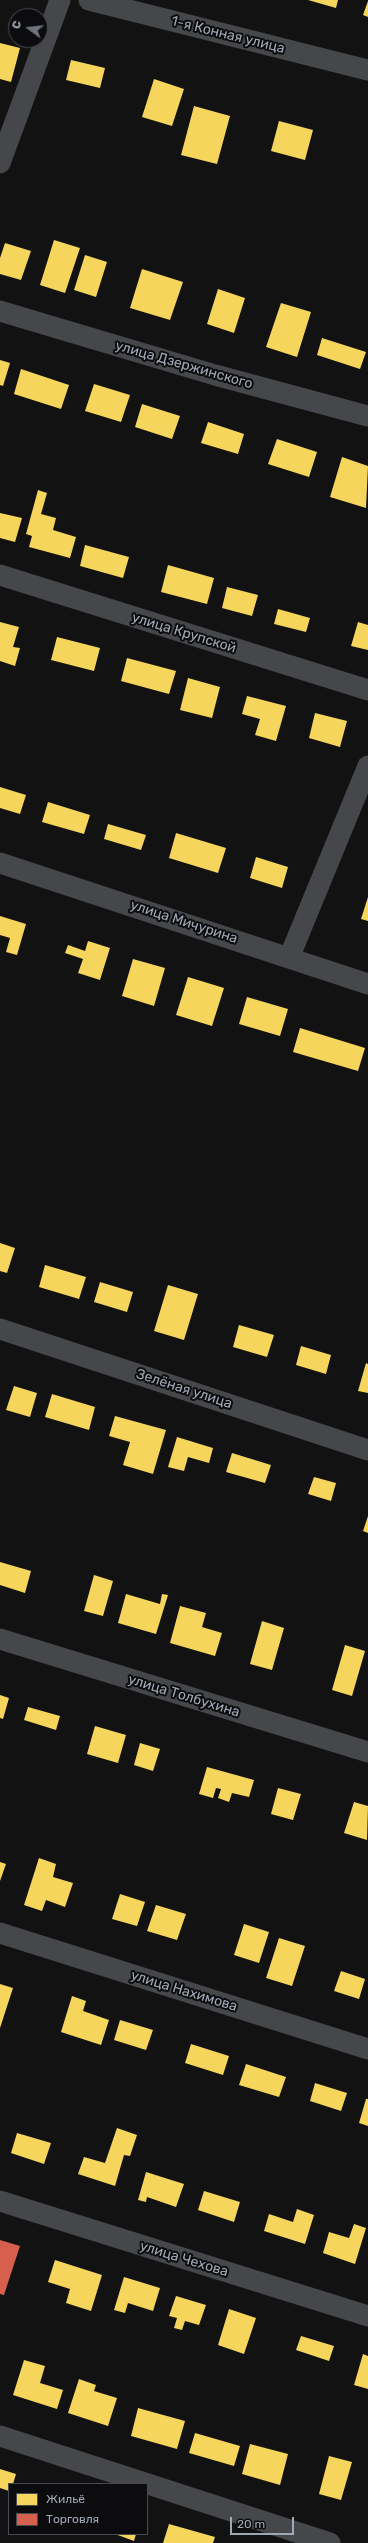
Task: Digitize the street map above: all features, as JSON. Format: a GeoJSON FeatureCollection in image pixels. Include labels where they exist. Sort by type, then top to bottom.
{"type":"FeatureCollection","features":[{"type":"Feature","properties":{"kind":"street"},"geometry":{"type":"LineString","coordinates":[[0,163],[60,0]]}},
{"type":"Feature","properties":{"kind":"street","name":"1-я Конная улица"},"geometry":{"type":"LineString","coordinates":[[88,0],[368,70]]}},
{"type":"Feature","properties":{"kind":"street","name":"улица Дзержинского"},"geometry":{"type":"LineString","coordinates":[[0,312],[215,375],[368,416]]}},
{"type":"Feature","properties":{"kind":"street","name":"улица Крупской"},"geometry":{"type":"LineString","coordinates":[[0,575],[368,690]]}},
{"type":"Feature","properties":{"kind":"street"},"geometry":{"type":"LineString","coordinates":[[289,958],[368,766]]}},
{"type":"Feature","properties":{"kind":"street","name":"улица Мичурина"},"geometry":{"type":"LineString","coordinates":[[0,862],[368,984]]}},
{"type":"Feature","properties":{"kind":"street","name":"Зелёная улица"},"geometry":{"type":"LineString","coordinates":[[0,1329],[368,1450]]}},
{"type":"Feature","properties":{"kind":"street","name":"улица Толбухина"},"geometry":{"type":"LineString","coordinates":[[0,1639],[368,1752]]}},
{"type":"Feature","properties":{"kind":"street","name":"улица Нахимова"},"geometry":{"type":"LineString","coordinates":[[0,1934],[368,2050]]}},
{"type":"Feature","properties":{"kind":"street","name":"улица Чехова"},"geometry":{"type":"LineString","coordinates":[[0,2201],[368,2316]]}},
{"type":"Feature","properties":{"kind":"street"},"geometry":{"type":"LineString","coordinates":[[0,2436],[145,2483]]}},
{"type":"Feature","properties":{"kind":"street"},"geometry":{"type":"LineString","coordinates":[[148,2484],[330,2543]]}},
{"type":"Feature","properties":{"kind":"building: Жильё"},"geometry":{"type":"Polygon","coordinates":[[[308,0],[338,0],[336,8],[308,0]]]}},
{"type":"Feature","properties":{"kind":"building: Жильё"},"geometry":{"type":"Polygon","coordinates":[[[368,1],[368,17],[363,15],[368,1]]]}},
{"type":"Feature","properties":{"kind":"building: Жильё"},"geometry":{"type":"Polygon","coordinates":[[[0,43],[8,45],[8,48],[20,48],[11,82],[0,79],[0,43]]]}},
{"type":"Feature","properties":{"kind":"building: Жильё"},"geometry":{"type":"Polygon","coordinates":[[[71,60],[105,68],[100,88],[66,80],[71,60]]]}},
{"type":"Feature","properties":{"kind":"building: Жильё"},"geometry":{"type":"Polygon","coordinates":[[[154,79],[184,89],[172,126],[142,117],[154,79]]]}},
{"type":"Feature","properties":{"kind":"building: Жильё"},"geometry":{"type":"Polygon","coordinates":[[[194,106],[230,116],[217,164],[181,155],[194,106]]]}},
{"type":"Feature","properties":{"kind":"building: Жильё"},"geometry":{"type":"Polygon","coordinates":[[[279,121],[313,130],[305,160],[271,151],[279,121]]]}},
{"type":"Feature","properties":{"kind":"building: Жильё"},"geometry":{"type":"Polygon","coordinates":[[[54,240],[80,248],[65,293],[40,285],[54,240]]]}},
{"type":"Feature","properties":{"kind":"building: Жильё"},"geometry":{"type":"Polygon","coordinates":[[[5,243],[31,251],[21,280],[0,274],[0,258],[5,243]]]}},
{"type":"Feature","properties":{"kind":"building: Жильё"},"geometry":{"type":"Polygon","coordinates":[[[85,255],[107,262],[96,297],[74,290],[85,255]]]}},
{"type":"Feature","properties":{"kind":"building: Жильё"},"geometry":{"type":"Polygon","coordinates":[[[142,269],[183,282],[170,320],[130,308],[142,269]]]}},
{"type":"Feature","properties":{"kind":"building: Жильё"},"geometry":{"type":"Polygon","coordinates":[[[218,289],[245,298],[234,333],[207,324],[218,289]]]}},
{"type":"Feature","properties":{"kind":"building: Жильё"},"geometry":{"type":"Polygon","coordinates":[[[281,303],[311,312],[297,357],[266,347],[281,303]]]}},
{"type":"Feature","properties":{"kind":"building: Жильё"},"geometry":{"type":"Polygon","coordinates":[[[322,338],[366,352],[360,369],[317,355],[322,338]]]}},
{"type":"Feature","properties":{"kind":"building: Жильё"},"geometry":{"type":"Polygon","coordinates":[[[0,360],[10,363],[3,386],[0,385],[0,360]]]}},
{"type":"Feature","properties":{"kind":"building: Жильё"},"geometry":{"type":"Polygon","coordinates":[[[21,369],[69,385],[61,409],[14,394],[21,369]]]}},
{"type":"Feature","properties":{"kind":"building: Жильё"},"geometry":{"type":"Polygon","coordinates":[[[94,384],[130,395],[121,422],[85,411],[94,384]]]}},
{"type":"Feature","properties":{"kind":"building: Жильё"},"geometry":{"type":"Polygon","coordinates":[[[142,404],[180,416],[172,439],[135,427],[142,404]]]}},
{"type":"Feature","properties":{"kind":"building: Жильё"},"geometry":{"type":"Polygon","coordinates":[[[208,422],[244,434],[238,454],[201,443],[208,422]]]}},
{"type":"Feature","properties":{"kind":"building: Жильё"},"geometry":{"type":"Polygon","coordinates":[[[277,439],[317,452],[309,477],[268,464],[277,439]]]}},
{"type":"Feature","properties":{"kind":"building: Жильё"},"geometry":{"type":"Polygon","coordinates":[[[342,457],[368,466],[366,508],[330,497],[342,457]]]}},
{"type":"Feature","properties":{"kind":"building: Жильё"},"geometry":{"type":"Polygon","coordinates":[[[38,490],[47,493],[41,514],[56,518],[53,530],[76,537],[70,558],[29,547],[32,536],[26,534],[38,490]]]}},
{"type":"Feature","properties":{"kind":"building: Жильё"},"geometry":{"type":"Polygon","coordinates":[[[0,513],[22,518],[15,542],[0,538],[0,513]]]}},
{"type":"Feature","properties":{"kind":"building: Жильё"},"geometry":{"type":"Polygon","coordinates":[[[85,545],[129,557],[123,578],[80,566],[85,545]]]}},
{"type":"Feature","properties":{"kind":"building: Жильё"},"geometry":{"type":"Polygon","coordinates":[[[168,565],[214,578],[207,604],[161,592],[168,565]]]}},
{"type":"Feature","properties":{"kind":"building: Жильё"},"geometry":{"type":"Polygon","coordinates":[[[227,587],[258,595],[252,616],[222,608],[227,587]]]}},
{"type":"Feature","properties":{"kind":"building: Жильё"},"geometry":{"type":"Polygon","coordinates":[[[278,609],[310,618],[306,632],[274,624],[278,609]]]}},
{"type":"Feature","properties":{"kind":"building: Жильё"},"geometry":{"type":"Polygon","coordinates":[[[0,622],[19,627],[13,647],[20,648],[15,666],[0,661],[0,622]]]}},
{"type":"Feature","properties":{"kind":"building: Жильё"},"geometry":{"type":"Polygon","coordinates":[[[358,622],[368,625],[368,650],[351,646],[358,622]]]}},
{"type":"Feature","properties":{"kind":"building: Жильё"},"geometry":{"type":"Polygon","coordinates":[[[57,637],[100,648],[94,671],[51,660],[57,637]]]}},
{"type":"Feature","properties":{"kind":"building: Жильё"},"geometry":{"type":"Polygon","coordinates":[[[127,658],[176,671],[169,694],[121,681],[127,658]]]}},
{"type":"Feature","properties":{"kind":"building: Жильё"},"geometry":{"type":"Polygon","coordinates":[[[188,678],[220,687],[212,718],[180,710],[188,678]]]}},
{"type":"Feature","properties":{"kind":"building: Жильё"},"geometry":{"type":"Polygon","coordinates":[[[247,696],[286,706],[276,741],[255,735],[260,719],[242,714],[247,696]]]}},
{"type":"Feature","properties":{"kind":"building: Жильё"},"geometry":{"type":"Polygon","coordinates":[[[315,713],[347,721],[340,747],[309,738],[315,713]]]}},
{"type":"Feature","properties":{"kind":"building: Жильё"},"geometry":{"type":"Polygon","coordinates":[[[0,787],[26,795],[20,814],[0,808],[0,787]]]}},
{"type":"Feature","properties":{"kind":"building: Жильё"},"geometry":{"type":"Polygon","coordinates":[[[48,802],[90,815],[84,834],[42,822],[48,802]]]}},
{"type":"Feature","properties":{"kind":"building: Жильё"},"geometry":{"type":"Polygon","coordinates":[[[108,824],[146,835],[141,850],[104,839],[108,824]]]}},
{"type":"Feature","properties":{"kind":"building: Жильё"},"geometry":{"type":"Polygon","coordinates":[[[176,833],[226,848],[218,873],[169,858],[176,833]]]}},
{"type":"Feature","properties":{"kind":"building: Жильё"},"geometry":{"type":"Polygon","coordinates":[[[256,857],[288,867],[282,888],[250,878],[256,857]]]}},
{"type":"Feature","properties":{"kind":"building: Жильё"},"geometry":{"type":"Polygon","coordinates":[[[368,897],[368,921],[361,919],[368,897]]]}},
{"type":"Feature","properties":{"kind":"building: Жильё"},"geometry":{"type":"Polygon","coordinates":[[[0,916],[26,924],[17,955],[6,952],[10,938],[0,935],[0,916]]]}},
{"type":"Feature","properties":{"kind":"building: Жильё"},"geometry":{"type":"Polygon","coordinates":[[[88,941],[110,948],[100,980],[78,973],[83,959],[65,953],[68,945],[85,951],[88,941]]]}},
{"type":"Feature","properties":{"kind":"building: Жильё"},"geometry":{"type":"Polygon","coordinates":[[[133,959],[165,968],[154,1006],[122,996],[133,959]]]}},
{"type":"Feature","properties":{"kind":"building: Жильё"},"geometry":{"type":"Polygon","coordinates":[[[188,977],[224,988],[212,1026],[176,1015],[188,977]]]}},
{"type":"Feature","properties":{"kind":"building: Жильё"},"geometry":{"type":"Polygon","coordinates":[[[247,997],[288,1009],[280,1036],[239,1024],[247,997]]]}},
{"type":"Feature","properties":{"kind":"building: Жильё"},"geometry":{"type":"Polygon","coordinates":[[[300,1028],[365,1048],[358,1071],[293,1052],[300,1028]]]}},
{"type":"Feature","properties":{"kind":"building: Жильё"},"geometry":{"type":"Polygon","coordinates":[[[0,1243],[15,1248],[7,1273],[0,1271],[0,1243]]]}},
{"type":"Feature","properties":{"kind":"building: Жильё"},"geometry":{"type":"Polygon","coordinates":[[[45,1265],[86,1277],[79,1299],[39,1287],[45,1265]]]}},
{"type":"Feature","properties":{"kind":"building: Жильё"},"geometry":{"type":"Polygon","coordinates":[[[100,1282],[133,1292],[127,1312],[94,1302],[100,1282]]]}},
{"type":"Feature","properties":{"kind":"building: Жильё"},"geometry":{"type":"Polygon","coordinates":[[[168,1285],[198,1294],[184,1340],[154,1331],[168,1285]]]}},
{"type":"Feature","properties":{"kind":"building: Жильё"},"geometry":{"type":"Polygon","coordinates":[[[239,1325],[274,1335],[267,1357],[233,1347],[239,1325]]]}},
{"type":"Feature","properties":{"kind":"building: Жильё"},"geometry":{"type":"Polygon","coordinates":[[[301,1346],[331,1355],[326,1374],[296,1365],[301,1346]]]}},
{"type":"Feature","properties":{"kind":"building: Жильё"},"geometry":{"type":"Polygon","coordinates":[[[366,1363],[368,1364],[368,1393],[358,1391],[366,1363]]]}},
{"type":"Feature","properties":{"kind":"building: Жильё"},"geometry":{"type":"Polygon","coordinates":[[[14,1386],[37,1393],[30,1417],[6,1410],[14,1386]]]}},
{"type":"Feature","properties":{"kind":"building: Жильё"},"geometry":{"type":"Polygon","coordinates":[[[52,1394],[95,1407],[89,1430],[45,1417],[52,1394]]]}},
{"type":"Feature","properties":{"kind":"building: Жильё"},"geometry":{"type":"Polygon","coordinates":[[[115,1416],[166,1430],[153,1474],[123,1465],[130,1442],[109,1436],[115,1416]]]}},
{"type":"Feature","properties":{"kind":"building: Жильё"},"geometry":{"type":"Polygon","coordinates":[[[177,1437],[213,1448],[209,1463],[188,1457],[184,1471],[168,1467],[177,1437]]]}},
{"type":"Feature","properties":{"kind":"building: Жильё"},"geometry":{"type":"Polygon","coordinates":[[[232,1453],[271,1465],[265,1483],[226,1472],[232,1453]]]}},
{"type":"Feature","properties":{"kind":"building: Жильё"},"geometry":{"type":"Polygon","coordinates":[[[314,1477],[336,1483],[331,1501],[308,1494],[314,1477]]]}},
{"type":"Feature","properties":{"kind":"building: Жильё"},"geometry":{"type":"Polygon","coordinates":[[[368,1516],[368,1533],[363,1531],[368,1516]]]}},
{"type":"Feature","properties":{"kind":"building: Жильё"},"geometry":{"type":"Polygon","coordinates":[[[0,1562],[31,1571],[25,1593],[0,1585],[0,1562]]]}},
{"type":"Feature","properties":{"kind":"building: Жильё"},"geometry":{"type":"Polygon","coordinates":[[[94,1575],[113,1581],[103,1616],[84,1611],[94,1575]]]}},
{"type":"Feature","properties":{"kind":"building: Жильё"},"geometry":{"type":"Polygon","coordinates":[[[126,1594],[160,1604],[162,1594],[168,1595],[156,1634],[118,1623],[126,1594]]]}},
{"type":"Feature","properties":{"kind":"building: Жильё"},"geometry":{"type":"Polygon","coordinates":[[[180,1606],[206,1613],[202,1627],[222,1633],[215,1656],[170,1643],[180,1606]]]}},
{"type":"Feature","properties":{"kind":"building: Жильё"},"geometry":{"type":"Polygon","coordinates":[[[262,1621],[284,1628],[272,1670],[250,1664],[262,1621]]]}},
{"type":"Feature","properties":{"kind":"building: Жильё"},"geometry":{"type":"Polygon","coordinates":[[[345,1645],[365,1651],[352,1696],[332,1690],[345,1645]]]}},
{"type":"Feature","properties":{"kind":"building: Жильё"},"geometry":{"type":"Polygon","coordinates":[[[0,1695],[9,1698],[3,1719],[0,1718],[0,1695]]]}},
{"type":"Feature","properties":{"kind":"building: Жильё"},"geometry":{"type":"Polygon","coordinates":[[[28,1707],[60,1716],[56,1730],[24,1720],[28,1707]]]}},
{"type":"Feature","properties":{"kind":"building: Жильё"},"geometry":{"type":"Polygon","coordinates":[[[95,1726],[126,1735],[118,1763],[87,1754],[95,1726]]]}},
{"type":"Feature","properties":{"kind":"building: Жильё"},"geometry":{"type":"Polygon","coordinates":[[[140,1743],[160,1749],[153,1771],[134,1765],[140,1743]]]}},
{"type":"Feature","properties":{"kind":"building: Жильё"},"geometry":{"type":"Polygon","coordinates":[[[207,1767],[254,1780],[249,1797],[232,1793],[229,1802],[218,1798],[221,1789],[216,1788],[213,1798],[199,1794],[207,1767]]]}},
{"type":"Feature","properties":{"kind":"building: Жильё"},"geometry":{"type":"Polygon","coordinates":[[[278,1788],[301,1794],[293,1820],[271,1814],[278,1788]]]}},
{"type":"Feature","properties":{"kind":"building: Жильё"},"geometry":{"type":"Polygon","coordinates":[[[354,1802],[368,1806],[367,1840],[344,1833],[354,1802]]]}},
{"type":"Feature","properties":{"kind":"building: Жильё"},"geometry":{"type":"Polygon","coordinates":[[[39,1858],[56,1864],[53,1877],[73,1883],[65,1907],[46,1900],[42,1911],[24,1905],[39,1858]]]}},
{"type":"Feature","properties":{"kind":"building: Жильё"},"geometry":{"type":"Polygon","coordinates":[[[0,1862],[6,1864],[0,1881],[0,1862]]]}},
{"type":"Feature","properties":{"kind":"building: Жильё"},"geometry":{"type":"Polygon","coordinates":[[[120,1894],[145,1902],[137,1926],[112,1919],[120,1894]]]}},
{"type":"Feature","properties":{"kind":"building: Жильё"},"geometry":{"type":"Polygon","coordinates":[[[156,1905],[186,1914],[177,1940],[147,1931],[156,1905]]]}},
{"type":"Feature","properties":{"kind":"building: Жильё"},"geometry":{"type":"Polygon","coordinates":[[[244,1924],[269,1932],[259,1963],[234,1955],[244,1924]]]}},
{"type":"Feature","properties":{"kind":"building: Жильё"},"geometry":{"type":"Polygon","coordinates":[[[279,1938],[305,1946],[292,1986],[266,1978],[279,1938]]]}},
{"type":"Feature","properties":{"kind":"building: Жильё"},"geometry":{"type":"Polygon","coordinates":[[[341,1971],[365,1979],[359,1999],[334,1991],[341,1971]]]}},
{"type":"Feature","properties":{"kind":"building: Жильё"},"geometry":{"type":"Polygon","coordinates":[[[0,1984],[13,1988],[0,2028],[0,1984]]]}},
{"type":"Feature","properties":{"kind":"building: Жильё"},"geometry":{"type":"Polygon","coordinates":[[[72,1996],[86,2001],[83,2011],[109,2020],[101,2045],[61,2032],[72,1996]]]}},
{"type":"Feature","properties":{"kind":"building: Жильё"},"geometry":{"type":"Polygon","coordinates":[[[120,2020],[153,2030],[146,2050],[114,2040],[120,2020]]]}},
{"type":"Feature","properties":{"kind":"building: Жильё"},"geometry":{"type":"Polygon","coordinates":[[[191,2044],[229,2056],[223,2075],[185,2063],[191,2044]]]}},
{"type":"Feature","properties":{"kind":"building: Жильё"},"geometry":{"type":"Polygon","coordinates":[[[246,2064],[286,2077],[279,2097],[239,2085],[246,2064]]]}},
{"type":"Feature","properties":{"kind":"building: Жильё"},"geometry":{"type":"Polygon","coordinates":[[[315,2083],[347,2093],[341,2111],[310,2101],[315,2083]]]}},
{"type":"Feature","properties":{"kind":"building: Жильё"},"geometry":{"type":"Polygon","coordinates":[[[366,2099],[368,2099],[368,2126],[359,2123],[366,2099]]]}},
{"type":"Feature","properties":{"kind":"building: Жильё"},"geometry":{"type":"Polygon","coordinates":[[[117,2128],[137,2135],[130,2156],[124,2155],[115,2186],[78,2174],[84,2157],[105,2163],[117,2128]]]}},
{"type":"Feature","properties":{"kind":"building: Жильё"},"geometry":{"type":"Polygon","coordinates":[[[17,2133],[51,2143],[44,2164],[11,2153],[17,2133]]]}},
{"type":"Feature","properties":{"kind":"building: Жильё"},"geometry":{"type":"Polygon","coordinates":[[[146,2172],[184,2184],[176,2207],[147,2197],[146,2202],[138,2200],[146,2172]]]}},
{"type":"Feature","properties":{"kind":"building: Жильё"},"geometry":{"type":"Polygon","coordinates":[[[204,2191],[240,2202],[234,2222],[198,2210],[204,2191]]]}},
{"type":"Feature","properties":{"kind":"building: Жильё"},"geometry":{"type":"Polygon","coordinates":[[[297,2209],[314,2215],[305,2244],[264,2231],[269,2214],[293,2222],[297,2209]]]}},
{"type":"Feature","properties":{"kind":"building: Жильё"},"geometry":{"type":"Polygon","coordinates":[[[354,2224],[366,2228],[355,2264],[323,2253],[329,2232],[349,2238],[354,2224]]]}},
{"type":"Feature","properties":{"kind":"building: Жильё"},"geometry":{"type":"Polygon","coordinates":[[[55,2260],[102,2275],[91,2311],[66,2303],[70,2289],[48,2282],[55,2260]]]}},
{"type":"Feature","properties":{"kind":"building: Жильё"},"geometry":{"type":"Polygon","coordinates":[[[124,2277],[160,2288],[153,2311],[128,2303],[125,2313],[114,2310],[124,2277]]]}},
{"type":"Feature","properties":{"kind":"building: Жильё"},"geometry":{"type":"Polygon","coordinates":[[[176,2296],[206,2305],[199,2325],[185,2321],[182,2330],[174,2328],[177,2318],[169,2316],[176,2296]]]}},
{"type":"Feature","properties":{"kind":"building: Жильё"},"geometry":{"type":"Polygon","coordinates":[[[229,2309],[256,2318],[244,2354],[218,2345],[229,2309]]]}},
{"type":"Feature","properties":{"kind":"building: Жильё"},"geometry":{"type":"Polygon","coordinates":[[[301,2336],[334,2346],[329,2361],[296,2350],[301,2336]]]}},
{"type":"Feature","properties":{"kind":"building: Жильё"},"geometry":{"type":"Polygon","coordinates":[[[363,2354],[368,2356],[368,2389],[354,2385],[363,2354]]]}},
{"type":"Feature","properties":{"kind":"building: Жильё"},"geometry":{"type":"Polygon","coordinates":[[[24,2360],[45,2366],[40,2383],[63,2390],[57,2409],[13,2395],[24,2360]]]}},
{"type":"Feature","properties":{"kind":"building: Жильё"},"geometry":{"type":"Polygon","coordinates":[[[79,2379],[96,2385],[94,2391],[117,2398],[108,2426],[68,2413],[79,2379]]]}},
{"type":"Feature","properties":{"kind":"building: Жильё"},"geometry":{"type":"Polygon","coordinates":[[[138,2408],[185,2421],[177,2449],[131,2436],[138,2408]]]}},
{"type":"Feature","properties":{"kind":"building: Жильё"},"geometry":{"type":"Polygon","coordinates":[[[195,2433],[240,2446],[234,2466],[189,2453],[195,2433]]]}},
{"type":"Feature","properties":{"kind":"building: Жильё"},"geometry":{"type":"Polygon","coordinates":[[[250,2444],[288,2454],[280,2485],[242,2474],[250,2444]]]}},
{"type":"Feature","properties":{"kind":"building: Жильё"},"geometry":{"type":"Polygon","coordinates":[[[329,2456],[352,2462],[341,2500],[319,2494],[329,2456]]]}},
{"type":"Feature","properties":{"kind":"building: Жильё"},"geometry":{"type":"Polygon","coordinates":[[[0,2469],[16,2474],[13,2483],[8,2483],[8,2491],[0,2488],[0,2469]]]}},
{"type":"Feature","properties":{"kind":"building: Жильё"},"geometry":{"type":"Polygon","coordinates":[[[169,2524],[215,2537],[213,2543],[163,2543],[169,2524]]]}},
{"type":"Feature","properties":{"kind":"building: Жильё"},"geometry":{"type":"Polygon","coordinates":[[[118,2535],[136,2535],[134,2541],[118,2535]]]}},
{"type":"Feature","properties":{"kind":"building: Торговля"},"geometry":{"type":"Polygon","coordinates":[[[0,2240],[20,2246],[4,2295],[0,2294],[0,2240]]]}}]}
